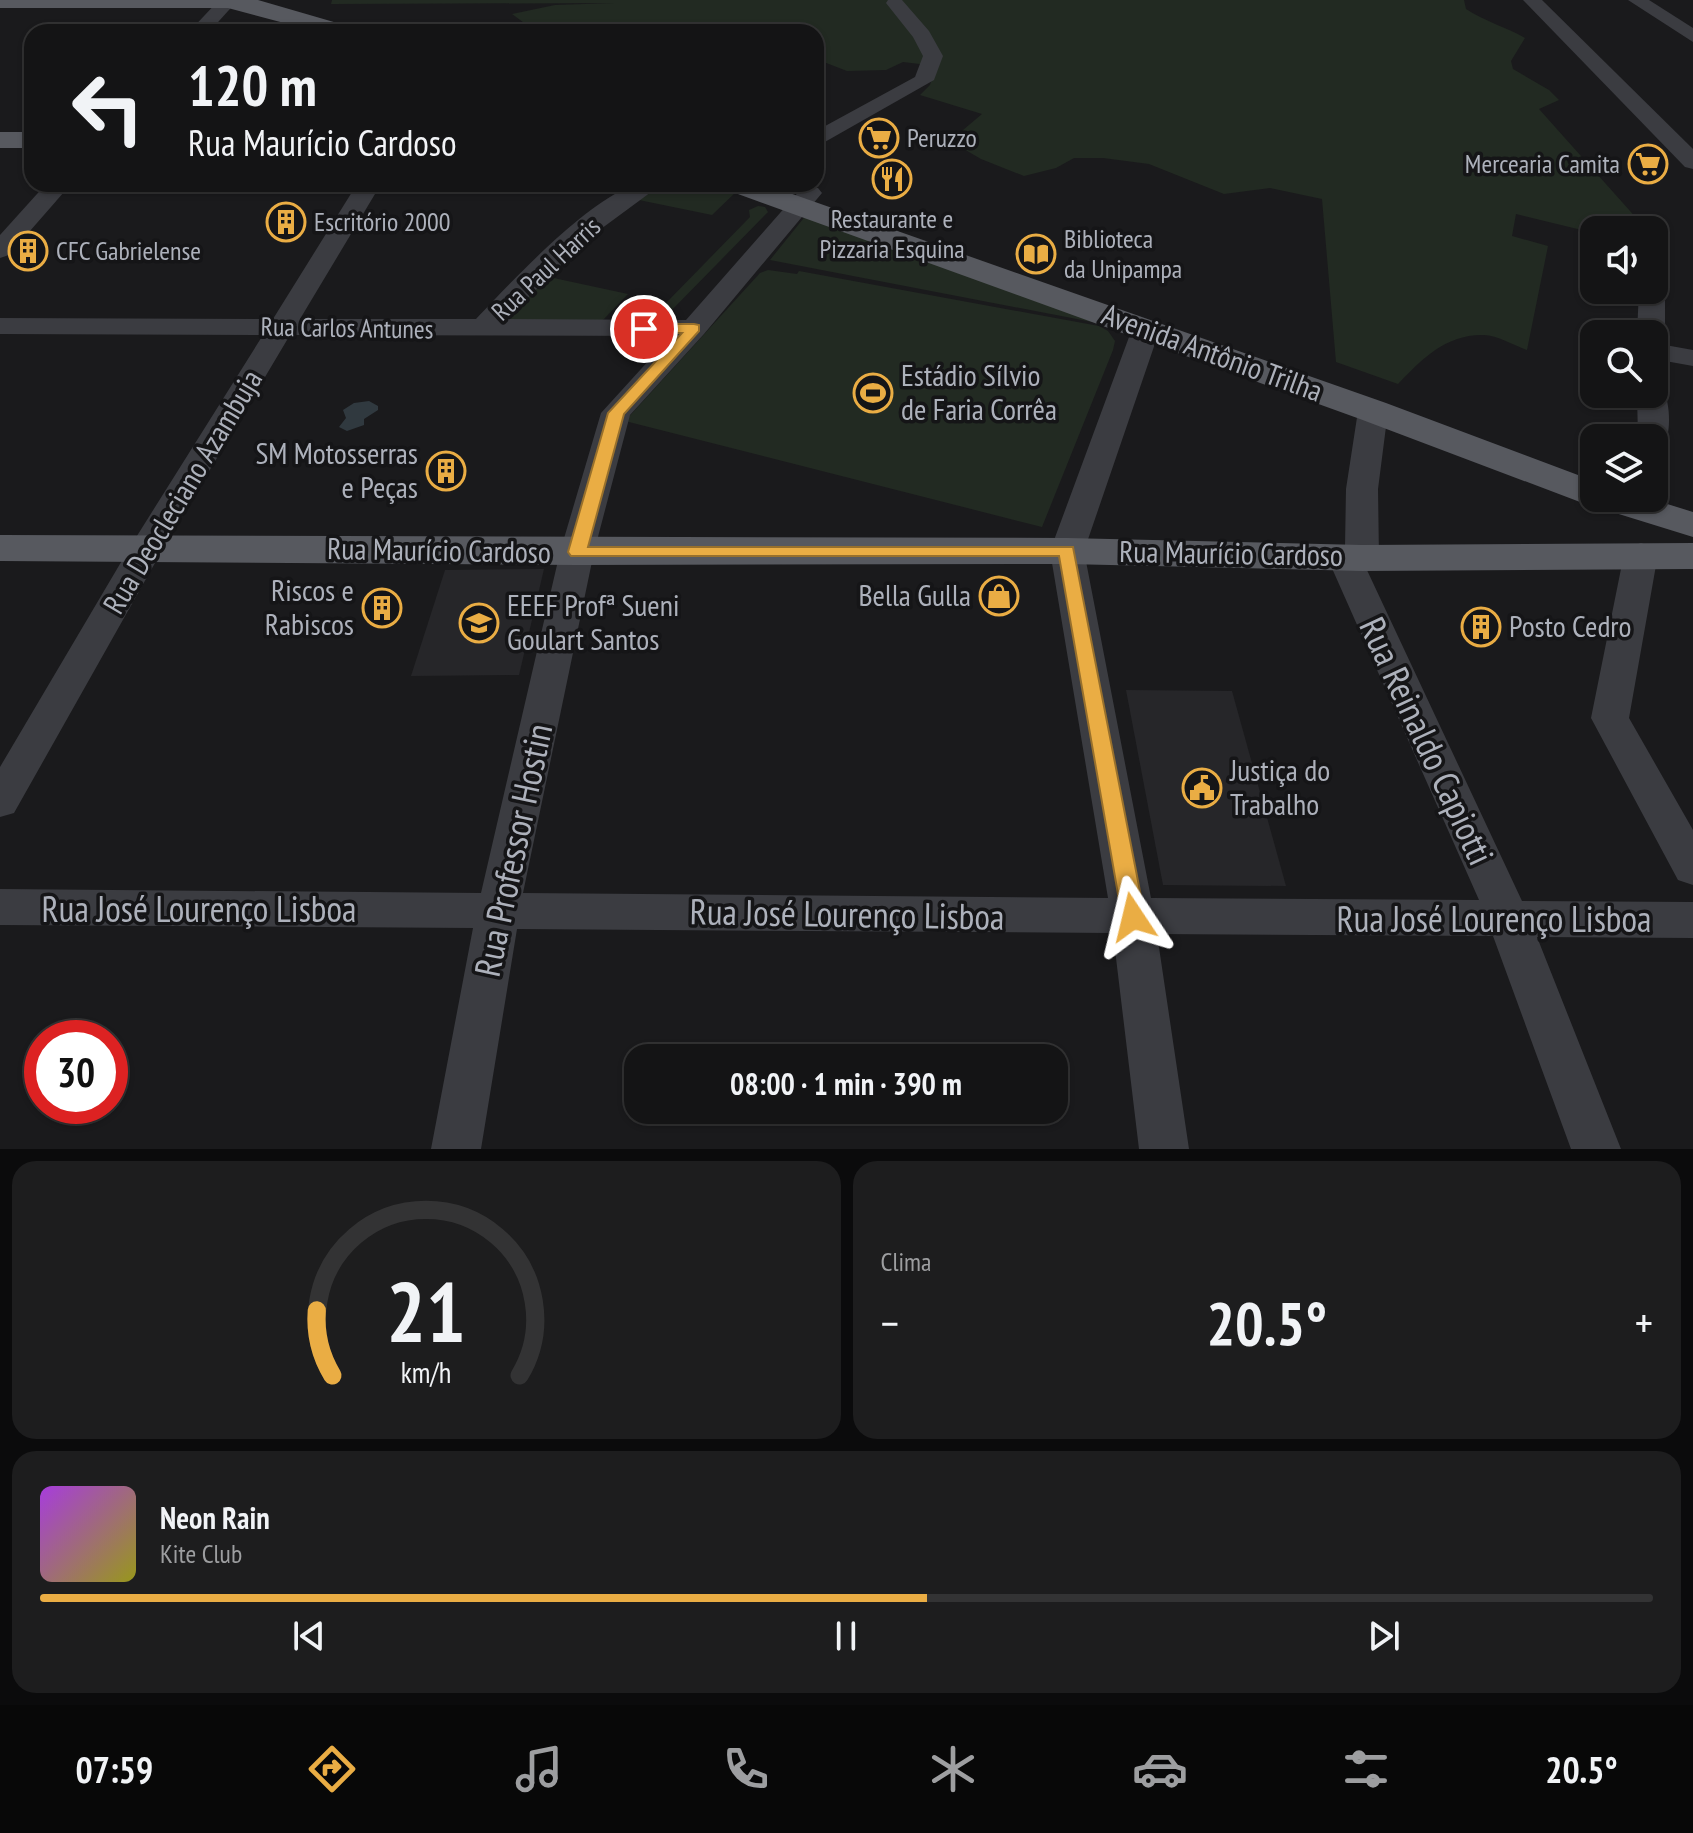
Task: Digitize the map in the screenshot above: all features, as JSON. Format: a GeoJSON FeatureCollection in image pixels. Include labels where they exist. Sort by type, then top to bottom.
{"type":"FeatureCollection","features":[{"type":"Feature","properties":{"kind":"main road"},"geometry":{"type":"LineString","coordinates":[[0,1],[228,1],[317,24]]}},
{"type":"Feature","properties":{"kind":"main road"},"geometry":{"type":"LineString","coordinates":[[0,132],[24,132]]}},
{"type":"Feature","properties":{"kind":"main road"},"geometry":{"type":"LineString","coordinates":[[0,140],[24,140]]}},
{"type":"Feature","properties":{"kind":"main road","name":"Avenida Antônio Trilha"},"geometry":{"type":"LineString","coordinates":[[799,194],[1146,329],[1580,489]]}},
{"type":"Feature","properties":{"kind":"main road","name":"Avenida Antônio Trilha"},"geometry":{"type":"LineString","coordinates":[[799,194],[1580,466]]}},
{"type":"Feature","properties":{"kind":"main road"},"geometry":{"type":"LineString","coordinates":[[1668,497],[1693,501]]}},
{"type":"Feature","properties":{"kind":"main road"},"geometry":{"type":"LineString","coordinates":[[1668,506],[1693,525]]}},
{"type":"Feature","properties":{"kind":"main road"},"geometry":{"type":"LineString","coordinates":[[1641,554],[1649,512]]}},
{"type":"Feature","properties":{"kind":"main road","name":"Rua Maurício Cardoso"},"geometry":{"type":"LineString","coordinates":[[0,548],[1067,551],[1353,557],[1693,556]]}},
{"type":"Feature","properties":{"kind":"street"},"geometry":{"type":"LineString","coordinates":[[1532,0],[1693,162]]}},
{"type":"Feature","properties":{"kind":"street"},"geometry":{"type":"LineString","coordinates":[[206,24],[228,1]]}},
{"type":"Feature","properties":{"kind":"street"},"geometry":{"type":"LineString","coordinates":[[1640,2],[1680,4]]}},
{"type":"Feature","properties":{"kind":"street"},"geometry":{"type":"LineString","coordinates":[[1640,2],[1693,36]]}},
{"type":"Feature","properties":{"kind":"street"},"geometry":{"type":"LineString","coordinates":[[824,136],[924,80],[933,56],[922,35],[895,3]]}},
{"type":"Feature","properties":{"kind":"street"},"geometry":{"type":"LineString","coordinates":[[0,250],[52,192]]}},
{"type":"Feature","properties":{"kind":"street","name":"Rua Deocleciano Azambuja"},"geometry":{"type":"LineString","coordinates":[[0,802],[147,547],[364,192]]}},
{"type":"Feature","properties":{"kind":"street","name":"Rua Paul Harris"},"geometry":{"type":"LineString","coordinates":[[482,329],[531,276],[622,200],[636,192]]}},
{"type":"Feature","properties":{"kind":"street","name":"Rua Professor Hostin"},"geometry":{"type":"LineString","coordinates":[[456,1149],[498,911],[577,552],[616,413],[694,328],[799,194]]}},
{"type":"Feature","properties":{"kind":"street","name":"Rua Carlos Antunes"},"geometry":{"type":"LineString","coordinates":[[0,326],[694,328]]}},
{"type":"Feature","properties":{"kind":"street"},"geometry":{"type":"LineString","coordinates":[[1146,329],[1067,551],[1133,917],[1164,1149]]}},
{"type":"Feature","properties":{"kind":"street"},"geometry":{"type":"LineString","coordinates":[[1668,354],[1693,358]]}},
{"type":"Feature","properties":{"kind":"street"},"geometry":{"type":"LineString","coordinates":[[1353,557],[1373,411]]}},
{"type":"Feature","properties":{"kind":"street"},"geometry":{"type":"LineString","coordinates":[[1641,554],[1610,718],[1693,868]]}},
{"type":"Feature","properties":{"kind":"street","name":"Rua Reinaldo Capiotti"},"geometry":{"type":"LineString","coordinates":[[1353,557],[1509,920],[1596,1149]]}},
{"type":"Feature","properties":{"kind":"street","name":"Rua José Lourenço Lisboa"},"geometry":{"type":"LineString","coordinates":[[0,907],[1693,920]]}},
{"type":"Feature","properties":{"kind":"shaded area"},"geometry":{"type":"Polygon","coordinates":[[[332,0],[1464,0],[1466,9],[1525,38],[1511,61],[1513,69],[1549,90],[1559,100],[1539,109],[1635,216],[1580,216],[1580,230],[1516,214],[1512,236],[1548,246],[1527,350],[1489,335],[1458,339],[1426,357],[1398,384],[1336,362],[1322,199],[1270,188],[1224,194],[1149,164],[1103,158],[1074,158],[1056,168],[1024,176],[981,159],[950,141],[982,114],[920,95],[930,85],[936,66],[903,62],[886,70],[847,71],[824,62],[824,24],[526,24],[512,14],[555,5],[615,3],[331,4],[332,0]]]}},
{"type":"Feature","properties":{"kind":"shaded area"},"geometry":{"type":"Polygon","coordinates":[[[652,192],[736,192],[712,215],[639,200],[652,192]]]}},
{"type":"Feature","properties":{"kind":"shaded area"},"geometry":{"type":"Polygon","coordinates":[[[765,207],[768,212],[665,317],[645,318],[666,303],[750,217],[749,210],[765,207]]]}},
{"type":"Feature","properties":{"kind":"shaded area"},"geometry":{"type":"Polygon","coordinates":[[[807,214],[1113,326],[770,260],[807,214]]]}},
{"type":"Feature","properties":{"kind":"shaded area","name":"Estádio Sílvio de Faria Corrêa"},"geometry":{"type":"Polygon","coordinates":[[[768,270],[797,274],[799,271],[1099,326],[1108,331],[1115,341],[1113,350],[1042,527],[625,421],[760,273],[768,270]]]}},
{"type":"Feature","properties":{"kind":"shaded area"},"geometry":{"type":"Polygon","coordinates":[[[549,277],[628,294],[603,320],[500,321],[549,277]]]}},
{"type":"Feature","properties":{"kind":"shaded area"},"geometry":{"type":"Polygon","coordinates":[[[369,401],[378,406],[378,410],[364,419],[364,425],[347,431],[339,427],[346,418],[343,410],[354,403],[369,401]]]}},
{"type":"Feature","properties":{"kind":"shaded area","name":"EEEF Profª Sueni Goulart Santos"},"geometry":{"type":"Polygon","coordinates":[[[544,569],[519,675],[411,676],[445,570],[544,569]]]}},
{"type":"Feature","properties":{"kind":"shaded area","name":"Justiça do Trabalho"},"geometry":{"type":"Polygon","coordinates":[[[1126,690],[1232,691],[1286,886],[1163,885],[1126,690]]]}},
{"type":"Feature","properties":{"kind":"place","name":"Peruzzo"},"geometry":{"type":"Point","coordinates":[879,138]}},
{"type":"Feature","properties":{"kind":"place","name":"Mercearia Camita"},"geometry":{"type":"Point","coordinates":[1648,164]}},
{"type":"Feature","properties":{"kind":"place","name":"Restaurante e Pizzaria Esquina"},"geometry":{"type":"Point","coordinates":[892,179]}},
{"type":"Feature","properties":{"kind":"place","name":"Escritório 2000"},"geometry":{"type":"Point","coordinates":[286,222]}},
{"type":"Feature","properties":{"kind":"place","name":"CFC Gabrielense"},"geometry":{"type":"Point","coordinates":[28,251]}},
{"type":"Feature","properties":{"kind":"place","name":"Biblioteca da Unipampa"},"geometry":{"type":"Point","coordinates":[1036,254]}},
{"type":"Feature","properties":{"kind":"place","name":"Estádio Sílvio de Faria Corrêa"},"geometry":{"type":"Point","coordinates":[873,393]}},
{"type":"Feature","properties":{"kind":"place","name":"SM Motosserras e Peças"},"geometry":{"type":"Point","coordinates":[446,471]}},
{"type":"Feature","properties":{"kind":"place","name":"Bella Gulla"},"geometry":{"type":"Point","coordinates":[999,596]}},
{"type":"Feature","properties":{"kind":"place","name":"Riscos e Rabiscos"},"geometry":{"type":"Point","coordinates":[382,608]}},
{"type":"Feature","properties":{"kind":"place","name":"EEEF Profª Sueni Goulart Santos"},"geometry":{"type":"Point","coordinates":[479,623]}},
{"type":"Feature","properties":{"kind":"place","name":"Posto Cedro"},"geometry":{"type":"Point","coordinates":[1481,627]}},
{"type":"Feature","properties":{"kind":"place","name":"Justiça do Trabalho"},"geometry":{"type":"Point","coordinates":[1202,788]}},
{"type":"Feature","properties":{"kind":"route"},"geometry":{"type":"LineString","coordinates":[[644,329],[694,328],[616,413],[577,552],[1067,551],[1133,917]]}}]}
